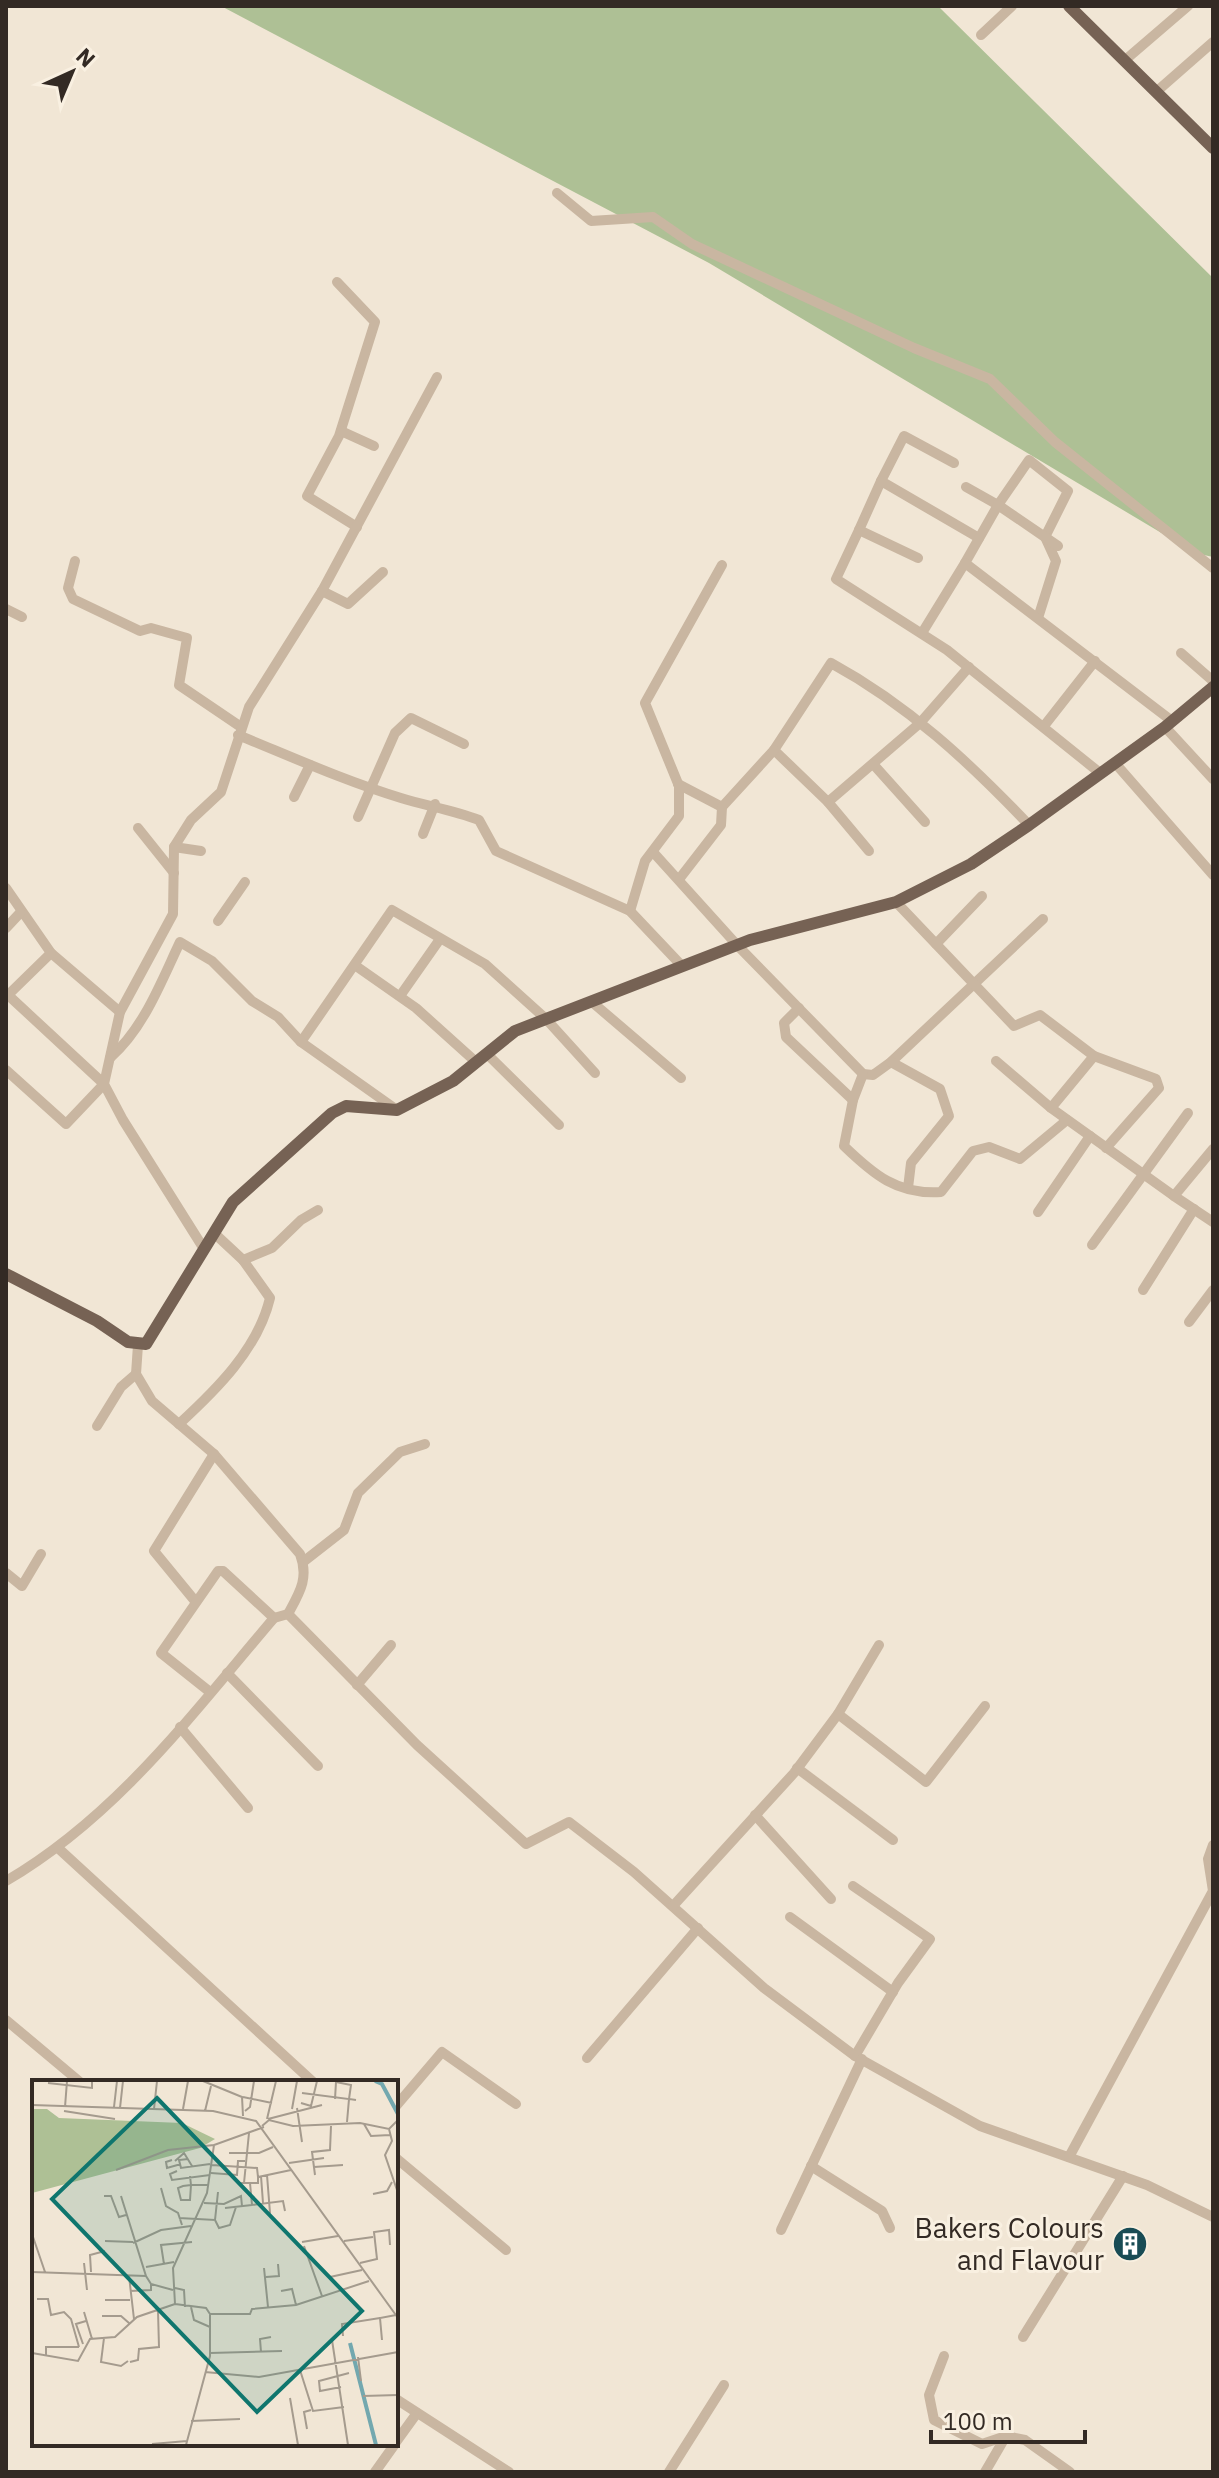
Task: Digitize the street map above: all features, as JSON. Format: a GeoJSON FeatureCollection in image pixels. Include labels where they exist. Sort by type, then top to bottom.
{"type":"FeatureCollection","features":[{"type":"Feature","properties":{"kind":"main road"},"geometry":{"type":"LineString","coordinates":[[1069,6],[1213,148]]}},
{"type":"Feature","properties":{"kind":"main road"},"geometry":{"type":"LineString","coordinates":[[6,1274],[138,1345],[151,1340],[233,1202],[332,1113],[346,1106],[397,1110],[453,1081],[515,1031],[737,945],[896,902],[971,864],[1029,825],[1169,724],[1213,684]]}},
{"type":"Feature","properties":{"kind":"street"},"geometry":{"type":"LineString","coordinates":[[981,35],[1012,6]]}},
{"type":"Feature","properties":{"kind":"street"},"geometry":{"type":"LineString","coordinates":[[1124,61],[1188,6]]}},
{"type":"Feature","properties":{"kind":"street"},"geometry":{"type":"LineString","coordinates":[[1156,92],[1213,42]]}},
{"type":"Feature","properties":{"kind":"street"},"geometry":{"type":"LineString","coordinates":[[557,193],[591,221],[653,217],[692,244],[914,348],[990,379],[1055,442],[1213,568]]}},
{"type":"Feature","properties":{"kind":"street"},"geometry":{"type":"LineString","coordinates":[[337,282],[375,322],[341,431],[307,496],[357,527]]}},
{"type":"Feature","properties":{"kind":"street"},"geometry":{"type":"LineString","coordinates":[[6,1070],[66,1124],[104,1084],[120,1012],[173,914],[174,847],[191,820],[221,792],[249,707],[322,591],[437,377]]}},
{"type":"Feature","properties":{"kind":"street"},"geometry":{"type":"LineString","coordinates":[[341,431],[374,446]]}},
{"type":"Feature","properties":{"kind":"street"},"geometry":{"type":"LineString","coordinates":[[954,463],[904,436],[836,579],[922,633],[969,667],[1100,773]]}},
{"type":"Feature","properties":{"kind":"street"},"geometry":{"type":"LineString","coordinates":[[922,633],[998,505],[1029,460],[1068,491],[1045,537]]}},
{"type":"Feature","properties":{"kind":"street"},"geometry":{"type":"LineString","coordinates":[[881,481],[979,538]]}},
{"type":"Feature","properties":{"kind":"street"},"geometry":{"type":"LineString","coordinates":[[966,487],[1058,546]]}},
{"type":"Feature","properties":{"kind":"street"},"geometry":{"type":"LineString","coordinates":[[859,530],[918,558]]}},
{"type":"Feature","properties":{"kind":"street"},"geometry":{"type":"LineString","coordinates":[[1038,618],[1056,561],[1045,537]]}},
{"type":"Feature","properties":{"kind":"street"},"geometry":{"type":"LineString","coordinates":[[75,561],[68,588],[73,599],[140,631],[151,628],[187,638],[179,685],[240,731],[310,765],[404,799],[435,804],[479,820],[496,851],[630,911],[682,966]]}},
{"type":"Feature","properties":{"kind":"street"},"geometry":{"type":"LineString","coordinates":[[965,563],[1095,661],[1169,724],[1213,779]]}},
{"type":"Feature","properties":{"kind":"street"},"geometry":{"type":"LineString","coordinates":[[630,911],[645,861],[679,816],[678,784],[645,703],[722,565]]}},
{"type":"Feature","properties":{"kind":"street"},"geometry":{"type":"LineString","coordinates":[[322,591],[348,604],[383,572]]}},
{"type":"Feature","properties":{"kind":"street"},"geometry":{"type":"LineString","coordinates":[[6,609],[22,617]]}},
{"type":"Feature","properties":{"kind":"street"},"geometry":{"type":"LineString","coordinates":[[1181,653],[1213,684]]}},
{"type":"Feature","properties":{"kind":"street"},"geometry":{"type":"LineString","coordinates":[[1044,726],[1095,661]]}},
{"type":"Feature","properties":{"kind":"street"},"geometry":{"type":"LineString","coordinates":[[680,878],[721,825],[722,807],[774,750],[831,663],[866,682],[962,755],[1029,825]]}},
{"type":"Feature","properties":{"kind":"street"},"geometry":{"type":"LineString","coordinates":[[828,802],[920,723],[969,667]]}},
{"type":"Feature","properties":{"kind":"street"},"geometry":{"type":"LineString","coordinates":[[358,817],[395,733],[411,718],[464,744]]}},
{"type":"Feature","properties":{"kind":"street"},"geometry":{"type":"LineString","coordinates":[[774,750],[828,802],[869,851]]}},
{"type":"Feature","properties":{"kind":"street"},"geometry":{"type":"LineString","coordinates":[[1115,763],[1213,875]]}},
{"type":"Feature","properties":{"kind":"street"},"geometry":{"type":"LineString","coordinates":[[873,764],[925,822]]}},
{"type":"Feature","properties":{"kind":"street"},"geometry":{"type":"LineString","coordinates":[[294,797],[310,765]]}},
{"type":"Feature","properties":{"kind":"street"},"geometry":{"type":"LineString","coordinates":[[678,784],[722,807]]}},
{"type":"Feature","properties":{"kind":"street"},"geometry":{"type":"LineString","coordinates":[[423,834],[435,804]]}},
{"type":"Feature","properties":{"kind":"street"},"geometry":{"type":"LineString","coordinates":[[138,828],[174,873]]}},
{"type":"Feature","properties":{"kind":"street"},"geometry":{"type":"LineString","coordinates":[[174,847],[201,851]]}},
{"type":"Feature","properties":{"kind":"street"},"geometry":{"type":"LineString","coordinates":[[653,852],[680,878],[737,945],[863,1074],[873,1075],[891,1062],[976,986],[1043,919]]}},
{"type":"Feature","properties":{"kind":"street"},"geometry":{"type":"LineString","coordinates":[[218,921],[245,882]]}},
{"type":"Feature","properties":{"kind":"street"},"geometry":{"type":"LineString","coordinates":[[6,888],[20,913],[51,953],[120,1012]]}},
{"type":"Feature","properties":{"kind":"street"},"geometry":{"type":"LineString","coordinates":[[936,944],[982,896]]}},
{"type":"Feature","properties":{"kind":"street"},"geometry":{"type":"LineString","coordinates":[[896,902],[1014,1026],[1040,1015],[1094,1056],[1156,1079],[1159,1088],[1106,1148]]}},
{"type":"Feature","properties":{"kind":"street"},"geometry":{"type":"LineString","coordinates":[[301,1042],[392,910],[485,964],[546,1019],[595,1073]]}},
{"type":"Feature","properties":{"kind":"street"},"geometry":{"type":"LineString","coordinates":[[6,928],[20,913]]}},
{"type":"Feature","properties":{"kind":"street"},"geometry":{"type":"LineString","coordinates":[[400,996],[440,939]]}},
{"type":"Feature","properties":{"kind":"street"},"geometry":{"type":"LineString","coordinates":[[110,1058],[126,1044],[155,996],[180,942],[212,961],[252,1001],[278,1017],[301,1042],[397,1110]]}},
{"type":"Feature","properties":{"kind":"street"},"geometry":{"type":"LineString","coordinates":[[51,953],[8,995],[104,1084],[123,1120],[204,1249]]}},
{"type":"Feature","properties":{"kind":"street"},"geometry":{"type":"LineString","coordinates":[[356,966],[482,1058],[559,1125]]}},
{"type":"Feature","properties":{"kind":"street"},"geometry":{"type":"LineString","coordinates":[[592,1002],[681,1078]]}},
{"type":"Feature","properties":{"kind":"street"},"geometry":{"type":"LineString","coordinates":[[799,1008],[784,1023],[786,1037],[853,1100]]}},
{"type":"Feature","properties":{"kind":"street"},"geometry":{"type":"LineString","coordinates":[[1051,1108],[1094,1056]]}},
{"type":"Feature","properties":{"kind":"street"},"geometry":{"type":"LineString","coordinates":[[996,1061],[1067,1120],[1213,1222]]}},
{"type":"Feature","properties":{"kind":"street"},"geometry":{"type":"LineString","coordinates":[[891,1062],[940,1089],[949,1116],[911,1163],[908,1188]]}},
{"type":"Feature","properties":{"kind":"street"},"geometry":{"type":"LineString","coordinates":[[863,1074],[853,1100],[844,1146],[877,1178],[924,1193],[941,1192],[973,1151],[989,1147],[1020,1159],[1067,1120]]}},
{"type":"Feature","properties":{"kind":"street"},"geometry":{"type":"LineString","coordinates":[[1092,1245],[1141,1173],[1188,1113]]}},
{"type":"Feature","properties":{"kind":"street"},"geometry":{"type":"LineString","coordinates":[[1038,1212],[1090,1136]]}},
{"type":"Feature","properties":{"kind":"street"},"geometry":{"type":"LineString","coordinates":[[1174,1196],[1213,1149]]}},
{"type":"Feature","properties":{"kind":"street"},"geometry":{"type":"LineString","coordinates":[[1143,1290],[1194,1209]]}},
{"type":"Feature","properties":{"kind":"street"},"geometry":{"type":"LineString","coordinates":[[243,1260],[272,1248],[318,1210]]}},
{"type":"Feature","properties":{"kind":"street"},"geometry":{"type":"LineString","coordinates":[[179,1424],[218,1388],[266,1314],[270,1298],[243,1260],[214,1233]]}},
{"type":"Feature","properties":{"kind":"street"},"geometry":{"type":"LineString","coordinates":[[1189,1322],[1213,1290]]}},
{"type":"Feature","properties":{"kind":"street"},"geometry":{"type":"LineString","coordinates":[[6,1881],[58,1848],[135,1781],[274,1618],[288,1614],[305,1584],[303,1562],[292,1542],[214,1454],[152,1401],[136,1374],[138,1345]]}},
{"type":"Feature","properties":{"kind":"street"},"geometry":{"type":"LineString","coordinates":[[97,1426],[121,1387],[136,1374]]}},
{"type":"Feature","properties":{"kind":"street"},"geometry":{"type":"LineString","coordinates":[[303,1562],[344,1530],[358,1493],[389,1462],[400,1452],[425,1444]]}},
{"type":"Feature","properties":{"kind":"street"},"geometry":{"type":"LineString","coordinates":[[195,1601],[154,1551],[214,1454]]}},
{"type":"Feature","properties":{"kind":"street"},"geometry":{"type":"LineString","coordinates":[[6,1573],[22,1586],[41,1554]]}},
{"type":"Feature","properties":{"kind":"street"},"geometry":{"type":"LineString","coordinates":[[210,1692],[161,1653],[218,1571],[223,1571],[274,1618]]}},
{"type":"Feature","properties":{"kind":"street"},"geometry":{"type":"LineString","coordinates":[[288,1614],[417,1745],[526,1844],[569,1822],[673,1906],[764,1988],[859,2058],[980,2126],[1123,2176],[1213,2217]]}},
{"type":"Feature","properties":{"kind":"street"},"geometry":{"type":"LineString","coordinates":[[357,1685],[391,1645]]}},
{"type":"Feature","properties":{"kind":"street"},"geometry":{"type":"LineString","coordinates":[[673,1906],[797,1768],[838,1714],[879,1645]]}},
{"type":"Feature","properties":{"kind":"street"},"geometry":{"type":"LineString","coordinates":[[227,1673],[318,1766]]}},
{"type":"Feature","properties":{"kind":"street"},"geometry":{"type":"LineString","coordinates":[[838,1714],[926,1782],[985,1706]]}},
{"type":"Feature","properties":{"kind":"street"},"geometry":{"type":"LineString","coordinates":[[180,1727],[248,1808]]}},
{"type":"Feature","properties":{"kind":"street"},"geometry":{"type":"LineString","coordinates":[[797,1768],[893,1840]]}},
{"type":"Feature","properties":{"kind":"street"},"geometry":{"type":"LineString","coordinates":[[755,1815],[831,1899]]}},
{"type":"Feature","properties":{"kind":"street"},"geometry":{"type":"LineString","coordinates":[[1069,2157],[1213,1891],[1208,1859],[1213,1845]]}},
{"type":"Feature","properties":{"kind":"street"},"geometry":{"type":"LineString","coordinates":[[58,1848],[311,2080]]}},
{"type":"Feature","properties":{"kind":"street"},"geometry":{"type":"LineString","coordinates":[[781,2230],[859,2058],[893,1992],[930,1939],[853,1886]]}},
{"type":"Feature","properties":{"kind":"street"},"geometry":{"type":"LineString","coordinates":[[790,1917],[893,1992]]}},
{"type":"Feature","properties":{"kind":"street"},"geometry":{"type":"LineString","coordinates":[[587,2058],[698,1928]]}},
{"type":"Feature","properties":{"kind":"street"},"geometry":{"type":"LineString","coordinates":[[6,2020],[78,2080]]}},
{"type":"Feature","properties":{"kind":"street"},"geometry":{"type":"LineString","coordinates":[[398,2104],[442,2052],[516,2104]]}},
{"type":"Feature","properties":{"kind":"street"},"geometry":{"type":"LineString","coordinates":[[398,2160],[506,2250]]}},
{"type":"Feature","properties":{"kind":"street"},"geometry":{"type":"LineString","coordinates":[[811,2166],[882,2211],[890,2228]]}},
{"type":"Feature","properties":{"kind":"street"},"geometry":{"type":"LineString","coordinates":[[1023,2337],[1123,2176]]}},
{"type":"Feature","properties":{"kind":"street"},"geometry":{"type":"LineString","coordinates":[[944,2356],[929,2395],[934,2420],[982,2444],[1006,2436],[1025,2440],[1070,2472]]}},
{"type":"Feature","properties":{"kind":"street"},"geometry":{"type":"LineString","coordinates":[[669,2472],[724,2385]]}},
{"type":"Feature","properties":{"kind":"street"},"geometry":{"type":"LineString","coordinates":[[398,2400],[504,2471]]}},
{"type":"Feature","properties":{"kind":"street"},"geometry":{"type":"LineString","coordinates":[[398,2439],[417,2413]]}},
{"type":"Feature","properties":{"kind":"street"},"geometry":{"type":"LineString","coordinates":[[985,2472],[1006,2436]]}},
{"type":"Feature","properties":{"kind":"street"},"geometry":{"type":"LineString","coordinates":[[375,2472],[393,2446]]}},
{"type":"Feature","properties":{"kind":"green space"},"geometry":{"type":"Polygon","coordinates":[[[221,6],[938,6],[1213,278],[1213,557],[1195,553],[709,263],[221,6]]]}},
{"type":"Feature","properties":{"kind":"place","name":"Bakers Colours and Flavour"},"geometry":{"type":"Point","coordinates":[1130,2244]}}]}
